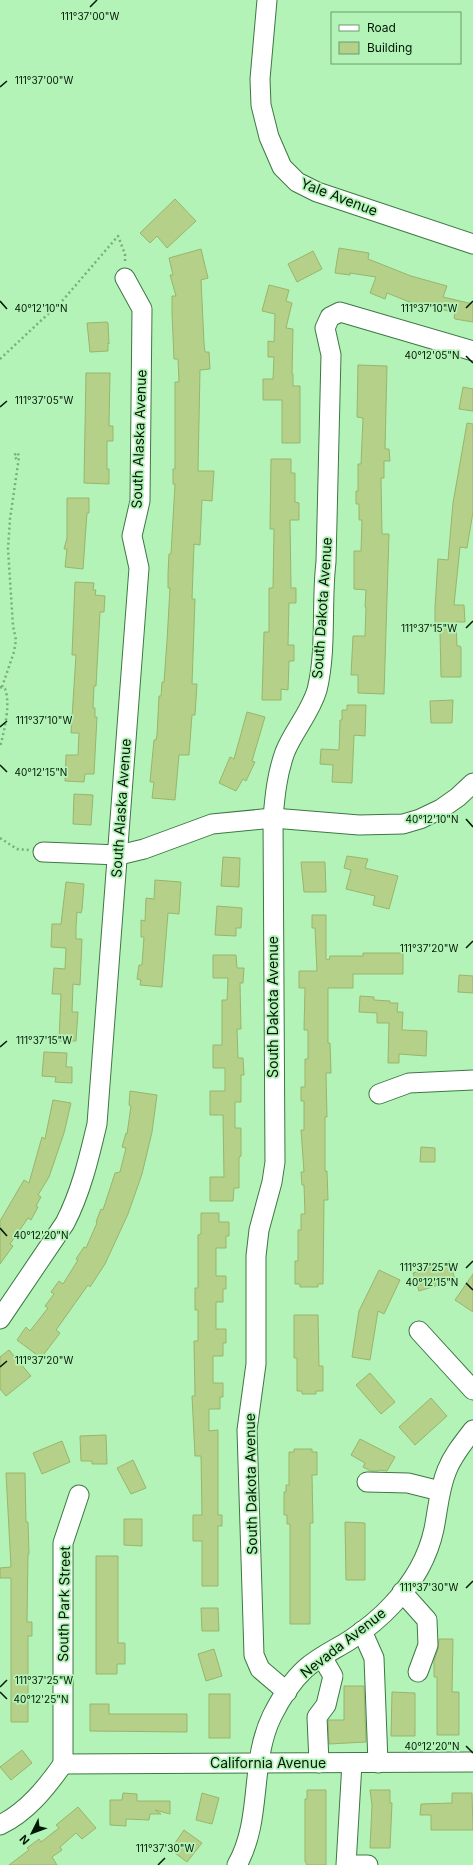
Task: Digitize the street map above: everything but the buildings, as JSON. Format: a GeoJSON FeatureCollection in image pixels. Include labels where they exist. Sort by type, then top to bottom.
{"type":"FeatureCollection","features":[{"type":"Feature","properties":{"kind":"street","name":"Yale Avenue"},"geometry":{"type":"LineString","coordinates":[[267,0],[260,79],[260,105],[269,137],[282,167],[297,182],[317,192],[473,244]]}},
{"type":"Feature","properties":{"kind":"street","name":"South Alaska Avenue"},"geometry":{"type":"LineString","coordinates":[[0,1319],[65,1223],[80,1189],[97,1124],[119,855],[139,568],[132,536],[140,501],[142,309],[125,278]]}},
{"type":"Feature","properties":{"kind":"street","name":"South Dakota Avenue"},"geometry":{"type":"LineString","coordinates":[[287,1692],[260,1669],[254,1655],[247,1430],[256,1364],[256,1256],[259,1230],[272,1182],[274,1162],[273,818],[277,778],[281,765],[286,751],[303,722],[311,704],[320,674],[323,587],[326,562],[331,355],[325,328],[330,317],[340,312],[473,351]]}},
{"type":"Feature","properties":{"kind":"street"},"geometry":{"type":"LineString","coordinates":[[44,852],[119,855],[144,849],[212,824],[273,818],[359,825],[384,826],[404,824],[420,819],[441,809],[458,797],[473,783]]}},
{"type":"Feature","properties":{"kind":"street"},"geometry":{"type":"LineString","coordinates":[[379,1094],[409,1083],[473,1080]]}},
{"type":"Feature","properties":{"kind":"street"},"geometry":{"type":"LineString","coordinates":[[419,1330],[473,1390]]}},
{"type":"Feature","properties":{"kind":"street","name":"Nevada Avenue"},"geometry":{"type":"LineString","coordinates":[[237,1865],[248,1840],[254,1814],[262,1745],[272,1716],[287,1692],[305,1669],[362,1631],[392,1605],[402,1592],[420,1565],[428,1549],[434,1529],[440,1491],[447,1470],[457,1452],[473,1430]]}},
{"type":"Feature","properties":{"kind":"street"},"geometry":{"type":"LineString","coordinates":[[366,1482],[408,1483],[440,1491]]}},
{"type":"Feature","properties":{"kind":"street","name":"South Park Street"},"geometry":{"type":"LineString","coordinates":[[63,1764],[63,1543],[79,1495]]}},
{"type":"Feature","properties":{"kind":"street"},"geometry":{"type":"LineString","coordinates":[[402,1592],[428,1620],[428,1645],[418,1672]]}},
{"type":"Feature","properties":{"kind":"street"},"geometry":{"type":"LineString","coordinates":[[362,1631],[374,1658],[378,1763]]}},
{"type":"Feature","properties":{"kind":"street"},"geometry":{"type":"LineString","coordinates":[[319,1764],[318,1717],[326,1705],[333,1676],[322,1657]]}},
{"type":"Feature","properties":{"kind":"street","name":"California Avenue"},"geometry":{"type":"LineString","coordinates":[[63,1764],[228,1762],[260,1764],[319,1764],[473,1762]]}},
{"type":"Feature","properties":{"kind":"street"},"geometry":{"type":"LineString","coordinates":[[352,1763],[346,1865],[368,1865]]}},
{"type":"Feature","properties":{"kind":"street"},"geometry":{"type":"LineString","coordinates":[[0,1825],[13,1818],[47,1788],[63,1764]]}},
{"type":"Feature","properties":{"kind":"path"},"geometry":{"type":"LineString","coordinates":[[0,359],[63,300],[118,236],[125,254],[125,278]]}},
{"type":"Feature","properties":{"kind":"path"},"geometry":{"type":"LineString","coordinates":[[0,747],[5,724],[7,694],[1,687],[14,652],[16,640],[13,626],[8,549],[10,519],[18,461]]}},
{"type":"Feature","properties":{"kind":"path"},"geometry":{"type":"LineString","coordinates":[[0,838],[17,849],[44,852]]}}]}
